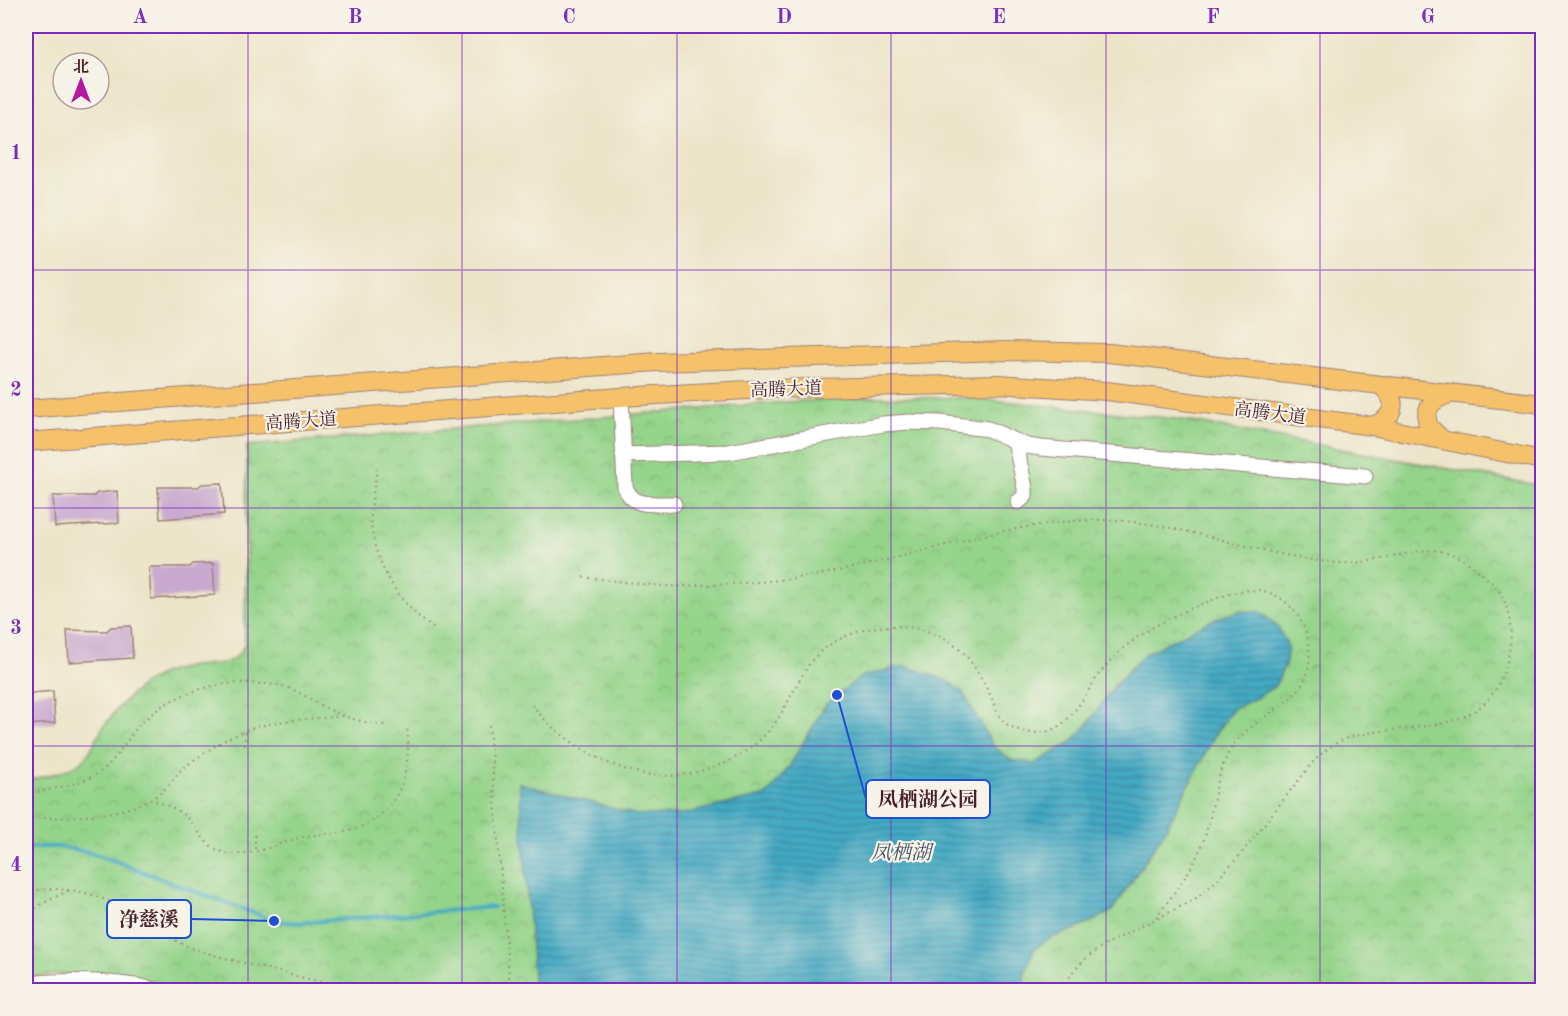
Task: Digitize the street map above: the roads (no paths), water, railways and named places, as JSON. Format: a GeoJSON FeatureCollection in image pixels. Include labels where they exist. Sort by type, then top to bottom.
{"type":"FeatureCollection","features":[{"type":"Feature","properties":{"kind":"main road","name":"高腾大道"},"geometry":{"type":"LineString","coordinates":[[26,409],[657,362],[1005,351],[1110,353],[1542,404]]}},
{"type":"Feature","properties":{"kind":"main road","name":"高腾大道"},"geometry":{"type":"LineString","coordinates":[[26,442],[621,398],[789,388],[998,384],[1107,391],[1372,426],[1542,460]]}},
{"type":"Feature","properties":{"kind":"main road"},"geometry":{"type":"LineString","coordinates":[[1372,426],[1384,422],[1390,416],[1392,399],[1381,386]]}},
{"type":"Feature","properties":{"kind":"main road"},"geometry":{"type":"LineString","coordinates":[[1443,440],[1428,426],[1427,411],[1437,397],[1450,394]]}},
{"type":"Feature","properties":{"kind":"street"},"geometry":{"type":"LineString","coordinates":[[621,398],[625,487],[628,497],[638,503],[674,504]]}},
{"type":"Feature","properties":{"kind":"street"},"geometry":{"type":"LineString","coordinates":[[623,454],[729,452],[883,424],[909,422],[988,429],[1002,433],[1014,441],[1041,448],[1365,477]]}},
{"type":"Feature","properties":{"kind":"street"},"geometry":{"type":"LineString","coordinates":[[1014,441],[1025,488],[1025,496],[1018,502]]}},
{"type":"Feature","properties":{"kind":"street"},"geometry":{"type":"LineString","coordinates":[[26,984],[101,981],[155,990]]}},
{"type":"Feature","properties":{"kind":"water","name":"凤栖湖"},"geometry":{"type":"Polygon","coordinates":[[[1239,611],[1260,612],[1278,627],[1288,647],[1285,665],[1275,686],[1233,709],[1217,731],[1164,832],[1112,911],[1086,925],[1046,940],[1033,951],[1024,976],[1025,990],[534,990],[519,783],[637,815],[679,815],[767,795],[789,767],[826,704],[862,676],[905,666],[946,680],[963,692],[993,746],[1011,760],[1034,764],[1072,742],[1088,724],[1114,686],[1144,654],[1214,619],[1239,611]]]}},
{"type":"Feature","properties":{"kind":"waterway"},"geometry":{"type":"LineString","coordinates":[[26,849],[62,847],[98,855],[274,921],[298,923],[493,907]]}},
{"type":"Feature","properties":{"kind":"place","name":"凤栖湖公园"},"geometry":{"type":"Point","coordinates":[837,695]}},
{"type":"Feature","properties":{"kind":"place","name":"净慈溪"},"geometry":{"type":"Point","coordinates":[274,921]}}]}
